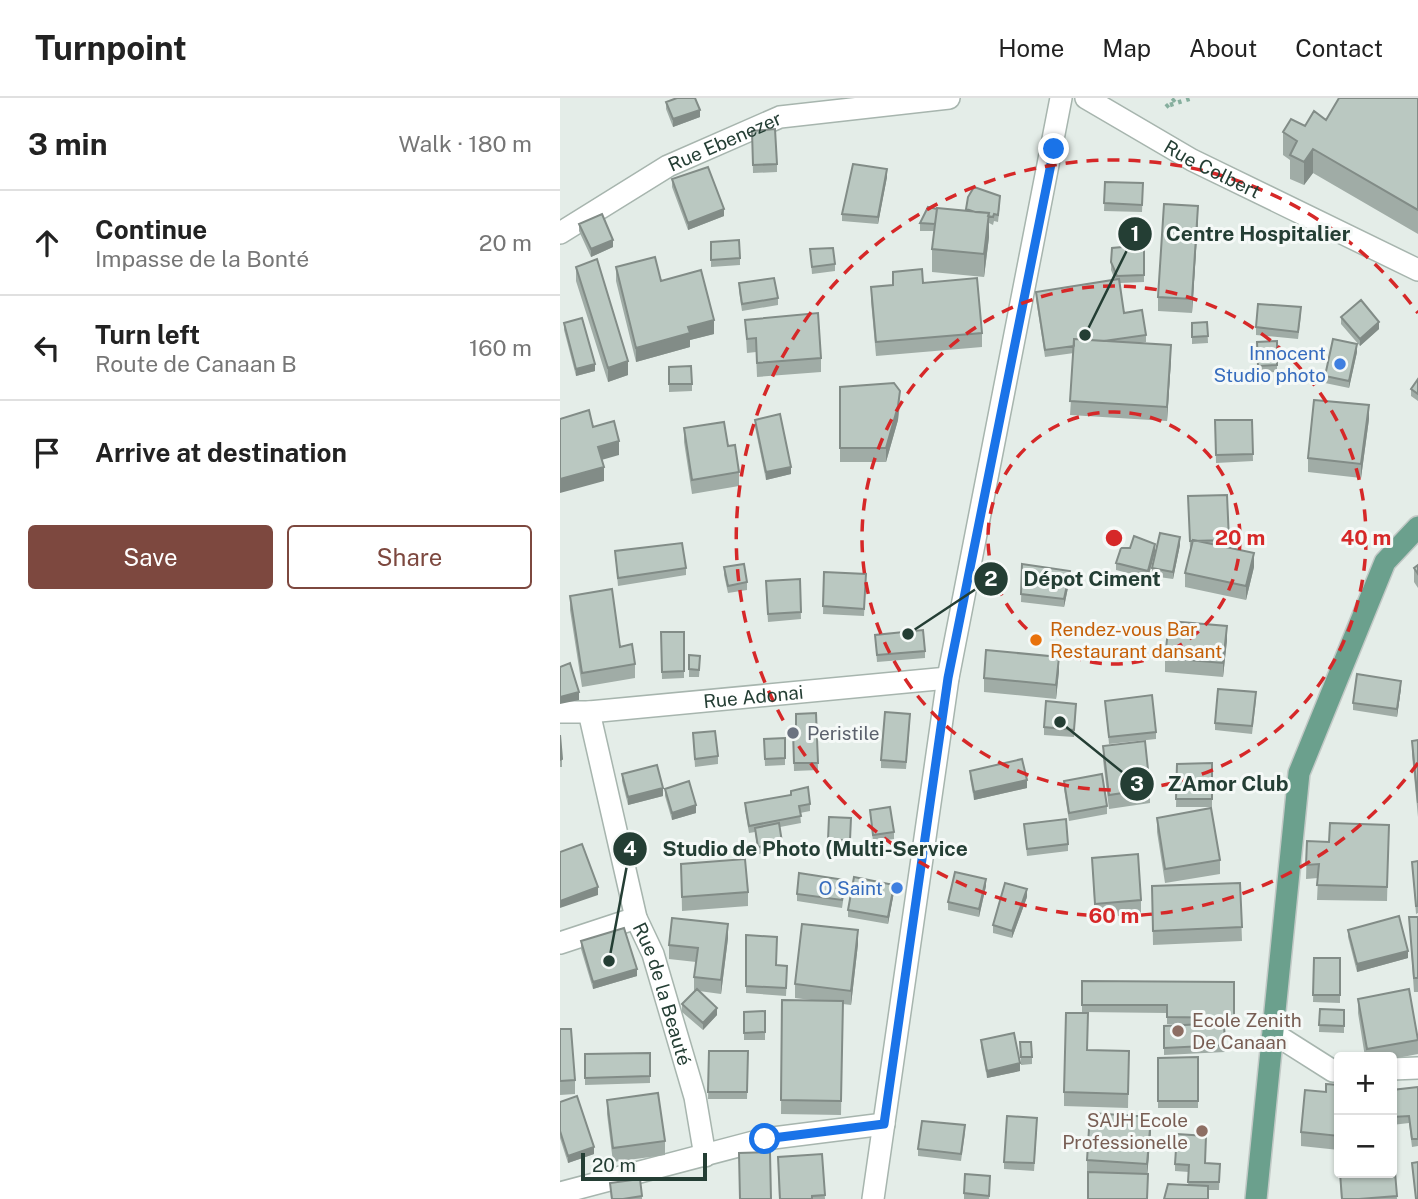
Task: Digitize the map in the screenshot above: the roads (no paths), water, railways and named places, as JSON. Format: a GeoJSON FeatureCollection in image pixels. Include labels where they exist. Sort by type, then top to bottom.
{"type":"FeatureCollection","features":[{"type":"Feature","properties":{"kind":"main road"},"geometry":{"type":"LineString","coordinates":[[1256,1199],[1299,773],[1385,562],[1418,527]]}},
{"type":"Feature","properties":{"kind":"street","name":"Rue Ebenezer"},"geometry":{"type":"LineString","coordinates":[[560,233],[668,166],[780,117],[949,98]]}},
{"type":"Feature","properties":{"kind":"street"},"geometry":{"type":"LineString","coordinates":[[873,1199],[948,678],[1061,98]]}},
{"type":"Feature","properties":{"kind":"street","name":"Rue Colbert"},"geometry":{"type":"LineString","coordinates":[[1086,98],[1192,160],[1418,270]]}},
{"type":"Feature","properties":{"kind":"street","name":"Rue Adonai"},"geometry":{"type":"LineString","coordinates":[[560,712],[589,712],[948,678]]}},
{"type":"Feature","properties":{"kind":"street","name":"Rue de la Beauté"},"geometry":{"type":"LineString","coordinates":[[589,712],[636,918],[653,954],[695,1097],[705,1156]]}},
{"type":"Feature","properties":{"kind":"street"},"geometry":{"type":"LineString","coordinates":[[560,943],[636,918]]}},
{"type":"Feature","properties":{"kind":"street"},"geometry":{"type":"LineString","coordinates":[[1273,1033],[1334,1071]]}},
{"type":"Feature","properties":{"kind":"street"},"geometry":{"type":"LineString","coordinates":[[1397,1069],[1418,1068]]}},
{"type":"Feature","properties":{"kind":"street"},"geometry":{"type":"LineString","coordinates":[[560,1193],[765,1139],[884,1124]]}},
{"type":"Feature","properties":{"kind":"place","name":"Centre Hospitalier"},"geometry":{"type":"Point","coordinates":[1085,335]}},
{"type":"Feature","properties":{"kind":"place","name":"Innocent Studio photo"},"geometry":{"type":"Point","coordinates":[1340,364]}},
{"type":"Feature","properties":{"kind":"place","name":"Dépot Ciment"},"geometry":{"type":"Point","coordinates":[908,634]}},
{"type":"Feature","properties":{"kind":"place","name":"Rendez-vous Bar Restaurant dansant"},"geometry":{"type":"Point","coordinates":[1036,640]}},
{"type":"Feature","properties":{"kind":"place","name":"ZAmor Club"},"geometry":{"type":"Point","coordinates":[1060,722]}},
{"type":"Feature","properties":{"kind":"place","name":"Peristile"},"geometry":{"type":"Point","coordinates":[793,733]}},
{"type":"Feature","properties":{"kind":"place","name":"O Saint"},"geometry":{"type":"Point","coordinates":[897,888]}},
{"type":"Feature","properties":{"kind":"place","name":"Studio de Photo (Multi-Service"},"geometry":{"type":"Point","coordinates":[609,961]}},
{"type":"Feature","properties":{"kind":"place","name":"Ecole Zenith De Canaan"},"geometry":{"type":"Point","coordinates":[1178,1031]}},
{"type":"Feature","properties":{"kind":"place","name":"SAJH Ecole Professionelle"},"geometry":{"type":"Point","coordinates":[1202,1131]}}]}
